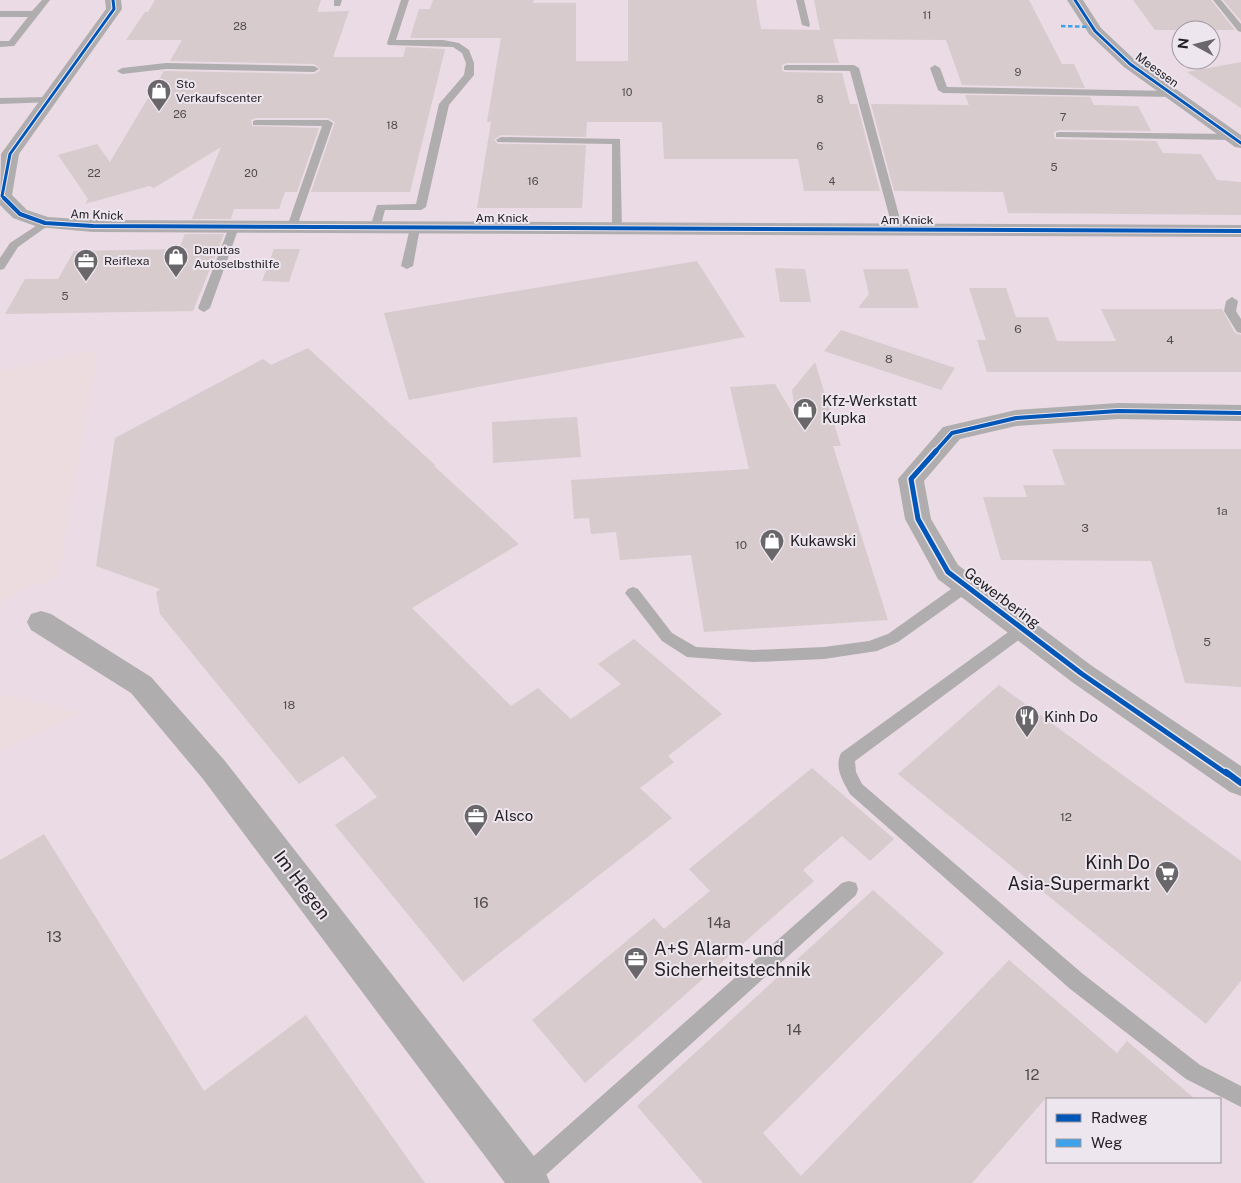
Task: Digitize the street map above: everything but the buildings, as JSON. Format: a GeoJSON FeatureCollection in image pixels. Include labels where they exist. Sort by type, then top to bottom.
{"type":"FeatureCollection","features":[{"type":"Feature","properties":{"kind":"street","name":"Am Knick"},"geometry":{"type":"LineString","coordinates":[[114,0],[114,9],[10,154],[2,196],[4,202],[20,214],[45,223],[93,226],[1241,231]]}},
{"type":"Feature","properties":{"kind":"street","name":"Meessen"},"geometry":{"type":"LineString","coordinates":[[1075,0],[1095,32],[1130,64],[1237,140]]}},
{"type":"Feature","properties":{"kind":"street","name":"Gewerbering"},"geometry":{"type":"LineString","coordinates":[[1241,413],[1118,412],[1016,418],[952,433],[911,479],[918,520],[948,572],[1082,674],[1241,783]]}},
{"type":"Feature","properties":{"kind":"street","name":"Im Hegen"},"geometry":{"type":"LineString","coordinates":[[41,622],[141,685],[214,770],[528,1180]]}},
{"type":"Feature","properties":{"kind":"lane"},"geometry":{"type":"LineString","coordinates":[[0,44],[11,44],[46,0]]}},
{"type":"Feature","properties":{"kind":"lane"},"geometry":{"type":"LineString","coordinates":[[375,228],[381,207],[421,207],[444,104],[469,75],[470,63],[466,52],[456,44],[443,42],[391,43],[405,0]]}},
{"type":"Feature","properties":{"kind":"lane"},"geometry":{"type":"LineString","coordinates":[[800,0],[806,25]]}},
{"type":"Feature","properties":{"kind":"lane"},"geometry":{"type":"LineString","coordinates":[[1217,0],[1241,29]]}},
{"type":"Feature","properties":{"kind":"lane"},"geometry":{"type":"LineString","coordinates":[[0,14],[34,14]]}},
{"type":"Feature","properties":{"kind":"lane"},"geometry":{"type":"LineString","coordinates":[[122,71],[166,66],[314,69]]}},
{"type":"Feature","properties":{"kind":"lane"},"geometry":{"type":"LineString","coordinates":[[787,68],[854,68],[898,230]]}},
{"type":"Feature","properties":{"kind":"lane"},"geometry":{"type":"LineString","coordinates":[[935,68],[942,90],[1173,94]]}},
{"type":"Feature","properties":{"kind":"lane"},"geometry":{"type":"LineString","coordinates":[[0,101],[49,100]]}},
{"type":"Feature","properties":{"kind":"lane"},"geometry":{"type":"LineString","coordinates":[[256,123],[328,123],[292,227]]}},
{"type":"Feature","properties":{"kind":"lane"},"geometry":{"type":"LineString","coordinates":[[617,128],[617,229]]}},
{"type":"Feature","properties":{"kind":"lane"},"geometry":{"type":"LineString","coordinates":[[1059,135],[1237,140]]}},
{"type":"Feature","properties":{"kind":"lane"},"geometry":{"type":"LineString","coordinates":[[500,140],[617,141]]}},
{"type":"Feature","properties":{"kind":"lane"},"geometry":{"type":"LineString","coordinates":[[0,267],[14,245],[45,223]]}},
{"type":"Feature","properties":{"kind":"lane"},"geometry":{"type":"LineString","coordinates":[[204,308],[234,227]]}},
{"type":"Feature","properties":{"kind":"lane"},"geometry":{"type":"LineString","coordinates":[[407,266],[415,228]]}},
{"type":"Feature","properties":{"kind":"lane"},"geometry":{"type":"LineString","coordinates":[[1232,301],[1230,311],[1241,329]]}},
{"type":"Feature","properties":{"kind":"lane"},"geometry":{"type":"LineString","coordinates":[[633,592],[667,637],[693,653],[754,656],[824,653],[871,647],[893,638],[966,586]]}},
{"type":"Feature","properties":{"kind":"lane"},"geometry":{"type":"LineString","coordinates":[[1023,629],[847,758],[847,773],[856,789],[1076,981],[1192,1072],[1241,1097]]}},
{"type":"Feature","properties":{"kind":"lane"},"geometry":{"type":"LineString","coordinates":[[528,1180],[849,889]]}},
{"type":"Feature","properties":{"kind":"shaded area"},"geometry":{"type":"Polygon","coordinates":[[[0,0],[1241,0],[1241,1183],[0,1183],[0,0]]]}},
{"type":"Feature","properties":{"kind":"shaded area"},"geometry":{"type":"Polygon","coordinates":[[[98,350],[58,577],[20,591],[0,605],[0,371],[98,350]]]}},
{"type":"Feature","properties":{"kind":"shaded area"},"geometry":{"type":"Polygon","coordinates":[[[0,694],[82,713],[0,751],[0,694]]]}},
{"type":"Feature","properties":{"kind":"marked path"},"geometry":{"type":"LineString","coordinates":[[1061,26],[1092,27]]}},
{"type":"Feature","properties":{"kind":"cycle path"},"geometry":{"type":"LineString","coordinates":[[113,0],[114,9],[10,154],[2,196],[20,214],[45,223],[93,226],[1241,231]]}},
{"type":"Feature","properties":{"kind":"cycle path"},"geometry":{"type":"LineString","coordinates":[[1075,0],[1095,31],[1130,64],[1241,143]]}},
{"type":"Feature","properties":{"kind":"cycle path"},"geometry":{"type":"LineString","coordinates":[[1241,413],[1118,411],[1016,418],[952,433],[911,479],[918,519],[948,572],[1082,674],[1241,783]]}},
{"type":"Feature","properties":{"kind":"place","name":"Sto Verkaufscenter"},"geometry":{"type":"Point","coordinates":[159,112]}},
{"type":"Feature","properties":{"kind":"place","name":"Danutas Autoselbsthilfe"},"geometry":{"type":"Point","coordinates":[176,278]}},
{"type":"Feature","properties":{"kind":"place","name":"Reiflexa"},"geometry":{"type":"Point","coordinates":[86,282]}},
{"type":"Feature","properties":{"kind":"place","name":"Kfz-Werkstatt Kupka"},"geometry":{"type":"Point","coordinates":[805,431]}},
{"type":"Feature","properties":{"kind":"place","name":"Kukawski"},"geometry":{"type":"Point","coordinates":[772,562]}},
{"type":"Feature","properties":{"kind":"place","name":"Kinh Do"},"geometry":{"type":"Point","coordinates":[1027,738]}},
{"type":"Feature","properties":{"kind":"place","name":"Alsco"},"geometry":{"type":"Point","coordinates":[476,837]}},
{"type":"Feature","properties":{"kind":"place","name":"Kinh Do Asia-Supermarkt"},"geometry":{"type":"Point","coordinates":[1167,894]}},
{"type":"Feature","properties":{"kind":"place","name":"A+S Alarm- und Sicherheitstechnik"},"geometry":{"type":"Point","coordinates":[636,980]}}]}
